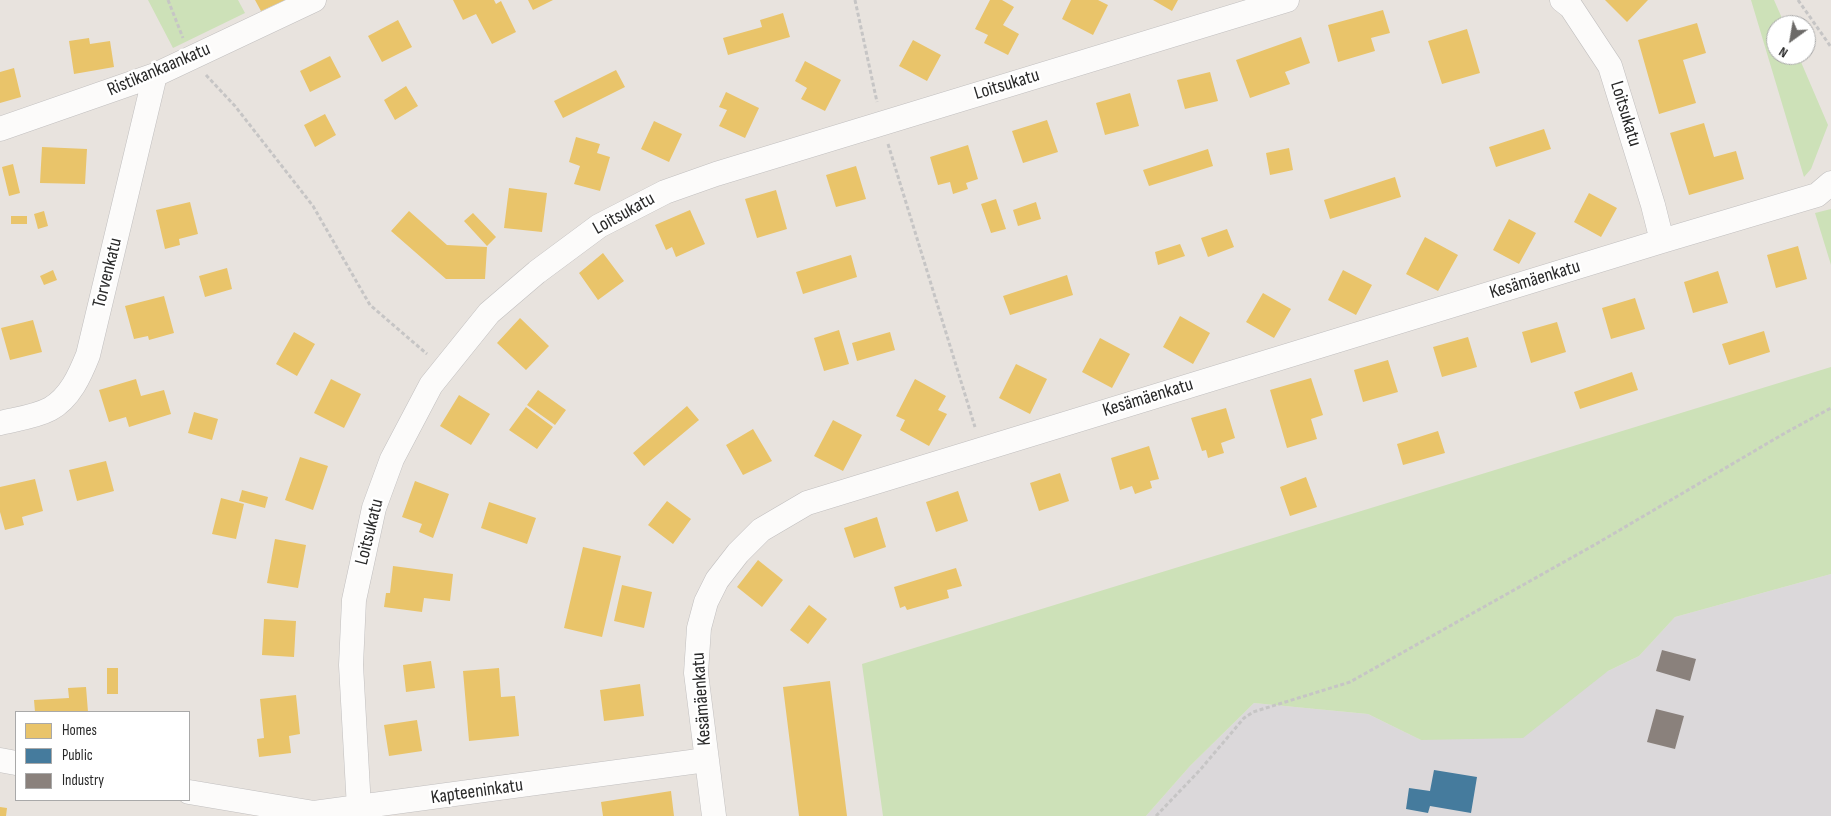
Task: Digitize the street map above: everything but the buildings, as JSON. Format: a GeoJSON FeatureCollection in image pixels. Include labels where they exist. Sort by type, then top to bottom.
{"type":"FeatureCollection","features":[{"type":"Feature","properties":{"kind":"street","name":"Ristikankaankatu"},"geometry":{"type":"LineString","coordinates":[[0,129],[155,75],[314,0]]}},
{"type":"Feature","properties":{"kind":"street","name":"Loitsukatu"},"geometry":{"type":"LineString","coordinates":[[359,808],[352,665],[354,600],[374,508],[392,460],[432,385],[489,313],[537,272],[599,226],[665,192],[1287,0]]}},
{"type":"Feature","properties":{"kind":"street","name":"Loitsukatu"},"geometry":{"type":"LineString","coordinates":[[1562,0],[1571,7],[1610,66],[1653,205],[1662,241]]}},
{"type":"Feature","properties":{"kind":"street","name":"Torvenkatu"},"geometry":{"type":"LineString","coordinates":[[0,423],[50,409],[69,393],[81,370],[88,354],[155,75]]}},
{"type":"Feature","properties":{"kind":"street","name":"Kesämäenkatu"},"geometry":{"type":"LineString","coordinates":[[714,816],[696,673],[699,628],[706,602],[717,580],[738,552],[761,530],[807,503],[1817,195],[1831,184]]}},
{"type":"Feature","properties":{"kind":"street"},"geometry":{"type":"LineString","coordinates":[[0,760],[15,763]]}},
{"type":"Feature","properties":{"kind":"street","name":"Kapteeninkatu"},"geometry":{"type":"LineString","coordinates":[[190,792],[314,813],[706,760]]}},
{"type":"Feature","properties":{"kind":"path"},"geometry":{"type":"LineString","coordinates":[[168,0],[191,58],[235,106],[313,206],[370,305],[444,369]]}},
{"type":"Feature","properties":{"kind":"path"},"geometry":{"type":"LineString","coordinates":[[855,0],[881,124],[982,449]]}},
{"type":"Feature","properties":{"kind":"path"},"geometry":{"type":"LineString","coordinates":[[1798,0],[1831,47]]}},
{"type":"Feature","properties":{"kind":"path"},"geometry":{"type":"LineString","coordinates":[[1156,816],[1200,770],[1244,718],[1253,712],[1350,682],[1596,544],[1784,433],[1831,408]]}},
{"type":"Feature","properties":{"kind":"shaded area"},"geometry":{"type":"Polygon","coordinates":[[[1831,574],[1831,816],[1146,816],[1190,766],[1254,703],[1368,714],[1421,740],[1608,671],[1639,656],[1675,617],[1831,574]]]}},
{"type":"Feature","properties":{"kind":"green space"},"geometry":{"type":"Polygon","coordinates":[[[148,0],[238,0],[245,13],[173,48],[148,0]]]}},
{"type":"Feature","properties":{"kind":"green space"},"geometry":{"type":"Polygon","coordinates":[[[1751,0],[1774,0],[1781,15],[1766,15],[1766,50],[1751,0]]]}},
{"type":"Feature","properties":{"kind":"green space"},"geometry":{"type":"Polygon","coordinates":[[[1770,65],[1802,65],[1828,125],[1811,169],[1804,177],[1770,65]]]}},
{"type":"Feature","properties":{"kind":"green space"},"geometry":{"type":"Polygon","coordinates":[[[1831,209],[1831,265],[1815,213],[1831,209]]]}},
{"type":"Feature","properties":{"kind":"green space"},"geometry":{"type":"Polygon","coordinates":[[[1831,367],[1831,574],[1675,617],[1639,656],[1608,671],[1523,738],[1421,740],[1368,714],[1254,703],[1190,766],[1146,816],[883,816],[862,664],[1831,367]]]}}]}
